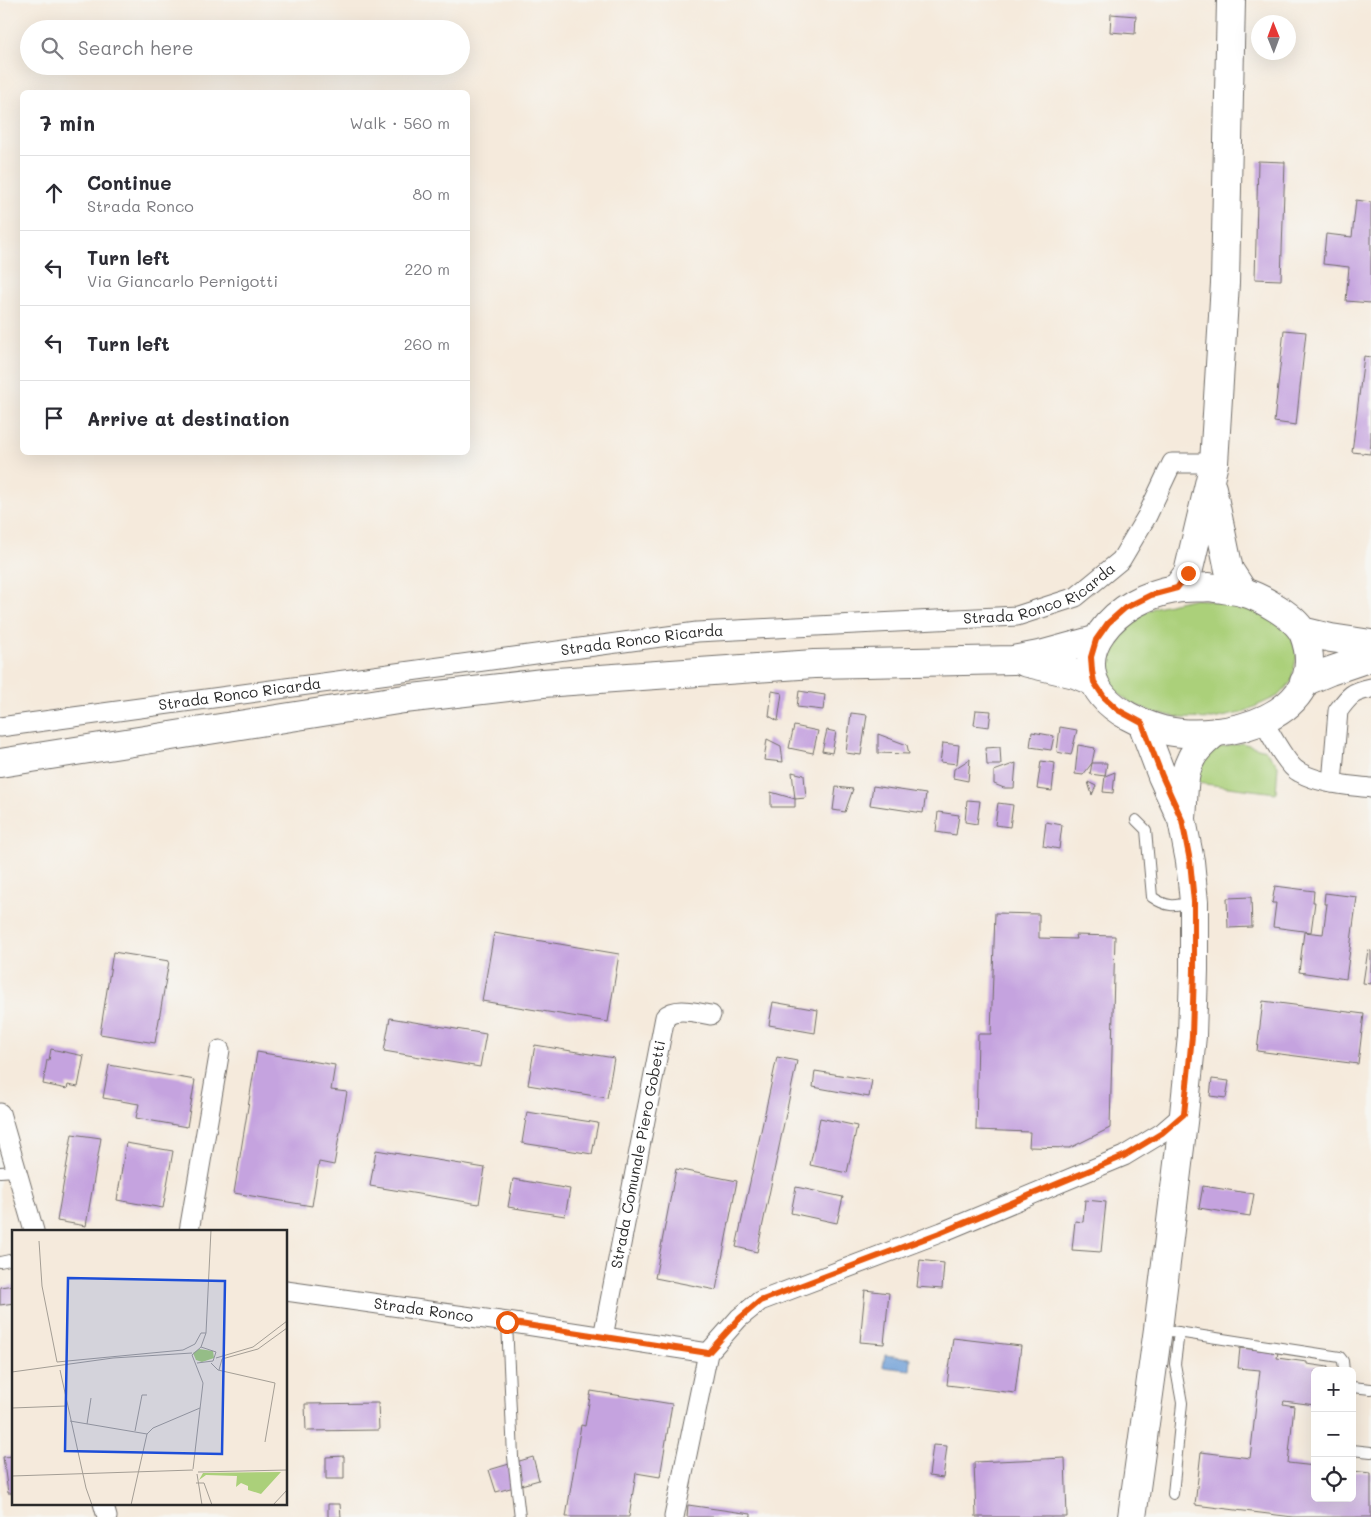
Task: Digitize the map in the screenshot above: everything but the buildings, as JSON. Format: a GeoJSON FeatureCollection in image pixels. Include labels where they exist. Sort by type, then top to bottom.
{"type":"FeatureCollection","features":[{"type":"Feature","properties":{"kind":"main road"},"geometry":{"type":"LineString","coordinates":[[1177,588],[1188,573],[1212,471],[1225,283],[1231,0]]}},
{"type":"Feature","properties":{"kind":"main road"},"geometry":{"type":"LineString","coordinates":[[1212,471],[1229,570],[1244,592]]}},
{"type":"Feature","properties":{"kind":"main road"},"geometry":{"type":"LineString","coordinates":[[1177,588],[1209,588],[1244,592],[1272,605],[1291,619],[1302,632],[1308,647],[1309,665],[1304,682],[1296,697],[1281,711],[1263,721],[1242,728],[1216,732],[1188,733],[1164,730],[1142,723],[1118,710],[1104,697],[1094,682],[1091,657],[1096,640],[1108,623],[1125,608],[1151,595],[1177,588]]}},
{"type":"Feature","properties":{"kind":"main road"},"geometry":{"type":"LineString","coordinates":[[1302,632],[1371,644]]}},
{"type":"Feature","properties":{"kind":"main road"},"geometry":{"type":"LineString","coordinates":[[0,762],[404,699],[543,683],[814,664],[1012,660],[1044,654],[1096,640]]}},
{"type":"Feature","properties":{"kind":"main road"},"geometry":{"type":"LineString","coordinates":[[1304,682],[1371,657]]}},
{"type":"Feature","properties":{"kind":"main road"},"geometry":{"type":"LineString","coordinates":[[1012,660],[1075,674],[1094,682]]}},
{"type":"Feature","properties":{"kind":"main road"},"geometry":{"type":"LineString","coordinates":[[1132,1517],[1169,1330],[1192,1026],[1194,970],[1194,902],[1190,861],[1182,820],[1162,776],[1142,723]]}},
{"type":"Feature","properties":{"kind":"main road"},"geometry":{"type":"LineString","coordinates":[[1182,820],[1187,770],[1191,759],[1198,749],[1216,732]]}},
{"type":"Feature","properties":{"kind":"street","name":"Strada Ronco Ricarda"},"geometry":{"type":"LineString","coordinates":[[0,727],[697,632],[1018,616],[1076,597],[1121,560],[1147,516],[1172,463],[1212,471]]}},
{"type":"Feature","properties":{"kind":"street"},"geometry":{"type":"LineString","coordinates":[[1332,783],[1338,711],[1355,692],[1371,688]]}},
{"type":"Feature","properties":{"kind":"street"},"geometry":{"type":"LineString","coordinates":[[1263,721],[1281,752],[1297,772],[1325,782],[1371,788]]}},
{"type":"Feature","properties":{"kind":"street","name":"Strada Comunale Piero Gobetti"},"geometry":{"type":"LineString","coordinates":[[603,1337],[665,1017],[669,1013],[676,1011],[710,1015]]}},
{"type":"Feature","properties":{"kind":"street"},"geometry":{"type":"LineString","coordinates":[[189,1230],[220,1050]]}},
{"type":"Feature","properties":{"kind":"street"},"geometry":{"type":"LineString","coordinates":[[674,1517],[708,1353],[740,1318],[760,1301],[942,1232],[1124,1156],[1162,1133],[1184,1114]]}},
{"type":"Feature","properties":{"kind":"street"},"geometry":{"type":"LineString","coordinates":[[0,1117],[8,1172],[34,1230]]}},
{"type":"Feature","properties":{"kind":"street","name":"Strada Ronco"},"geometry":{"type":"LineString","coordinates":[[288,1291],[708,1353]]}},
{"type":"Feature","properties":{"kind":"street"},"geometry":{"type":"LineString","coordinates":[[103,1504],[107,1517]]}},
{"type":"Feature","properties":{"kind":"lane"},"geometry":{"type":"LineString","coordinates":[[1136,820],[1146,830],[1152,897],[1163,905],[1194,902]]}},
{"type":"Feature","properties":{"kind":"lane"},"geometry":{"type":"LineString","coordinates":[[507,1322],[513,1457],[520,1517]]}},
{"type":"Feature","properties":{"kind":"lane"},"geometry":{"type":"LineString","coordinates":[[1173,1494],[1182,1403],[1169,1330],[1340,1357],[1344,1367]]}},
{"type":"Feature","properties":{"kind":"lane"},"geometry":{"type":"LineString","coordinates":[[1356,1388],[1371,1390]]}},
{"type":"Feature","properties":{"kind":"lane"},"geometry":{"type":"LineString","coordinates":[[1356,1450],[1371,1452]]}},
{"type":"Feature","properties":{"kind":"green space"},"geometry":{"type":"Polygon","coordinates":[[[1192,599],[1222,601],[1253,609],[1268,616],[1291,635],[1297,655],[1291,682],[1278,696],[1241,713],[1213,719],[1182,718],[1153,712],[1131,703],[1115,691],[1106,676],[1103,659],[1104,651],[1125,622],[1156,607],[1192,599]]]}},
{"type":"Feature","properties":{"kind":"green space"},"geometry":{"type":"Polygon","coordinates":[[[1242,743],[1265,750],[1278,765],[1276,793],[1197,783],[1202,759],[1214,749],[1242,743]]]}},
{"type":"Feature","properties":{"kind":"water"},"geometry":{"type":"Polygon","coordinates":[[[885,1355],[911,1358],[910,1370],[883,1367],[885,1355]]]}},
{"type":"Feature","properties":{"kind":"route"},"geometry":{"type":"LineString","coordinates":[[507,1322],[708,1353],[740,1318],[760,1301],[942,1232],[1124,1156],[1162,1133],[1184,1114],[1192,1036],[1194,902],[1190,861],[1182,820],[1162,776],[1142,723],[1118,710],[1104,697],[1094,682],[1091,657],[1096,640],[1108,623],[1125,608],[1151,595],[1177,588],[1188,573]]}}]}
